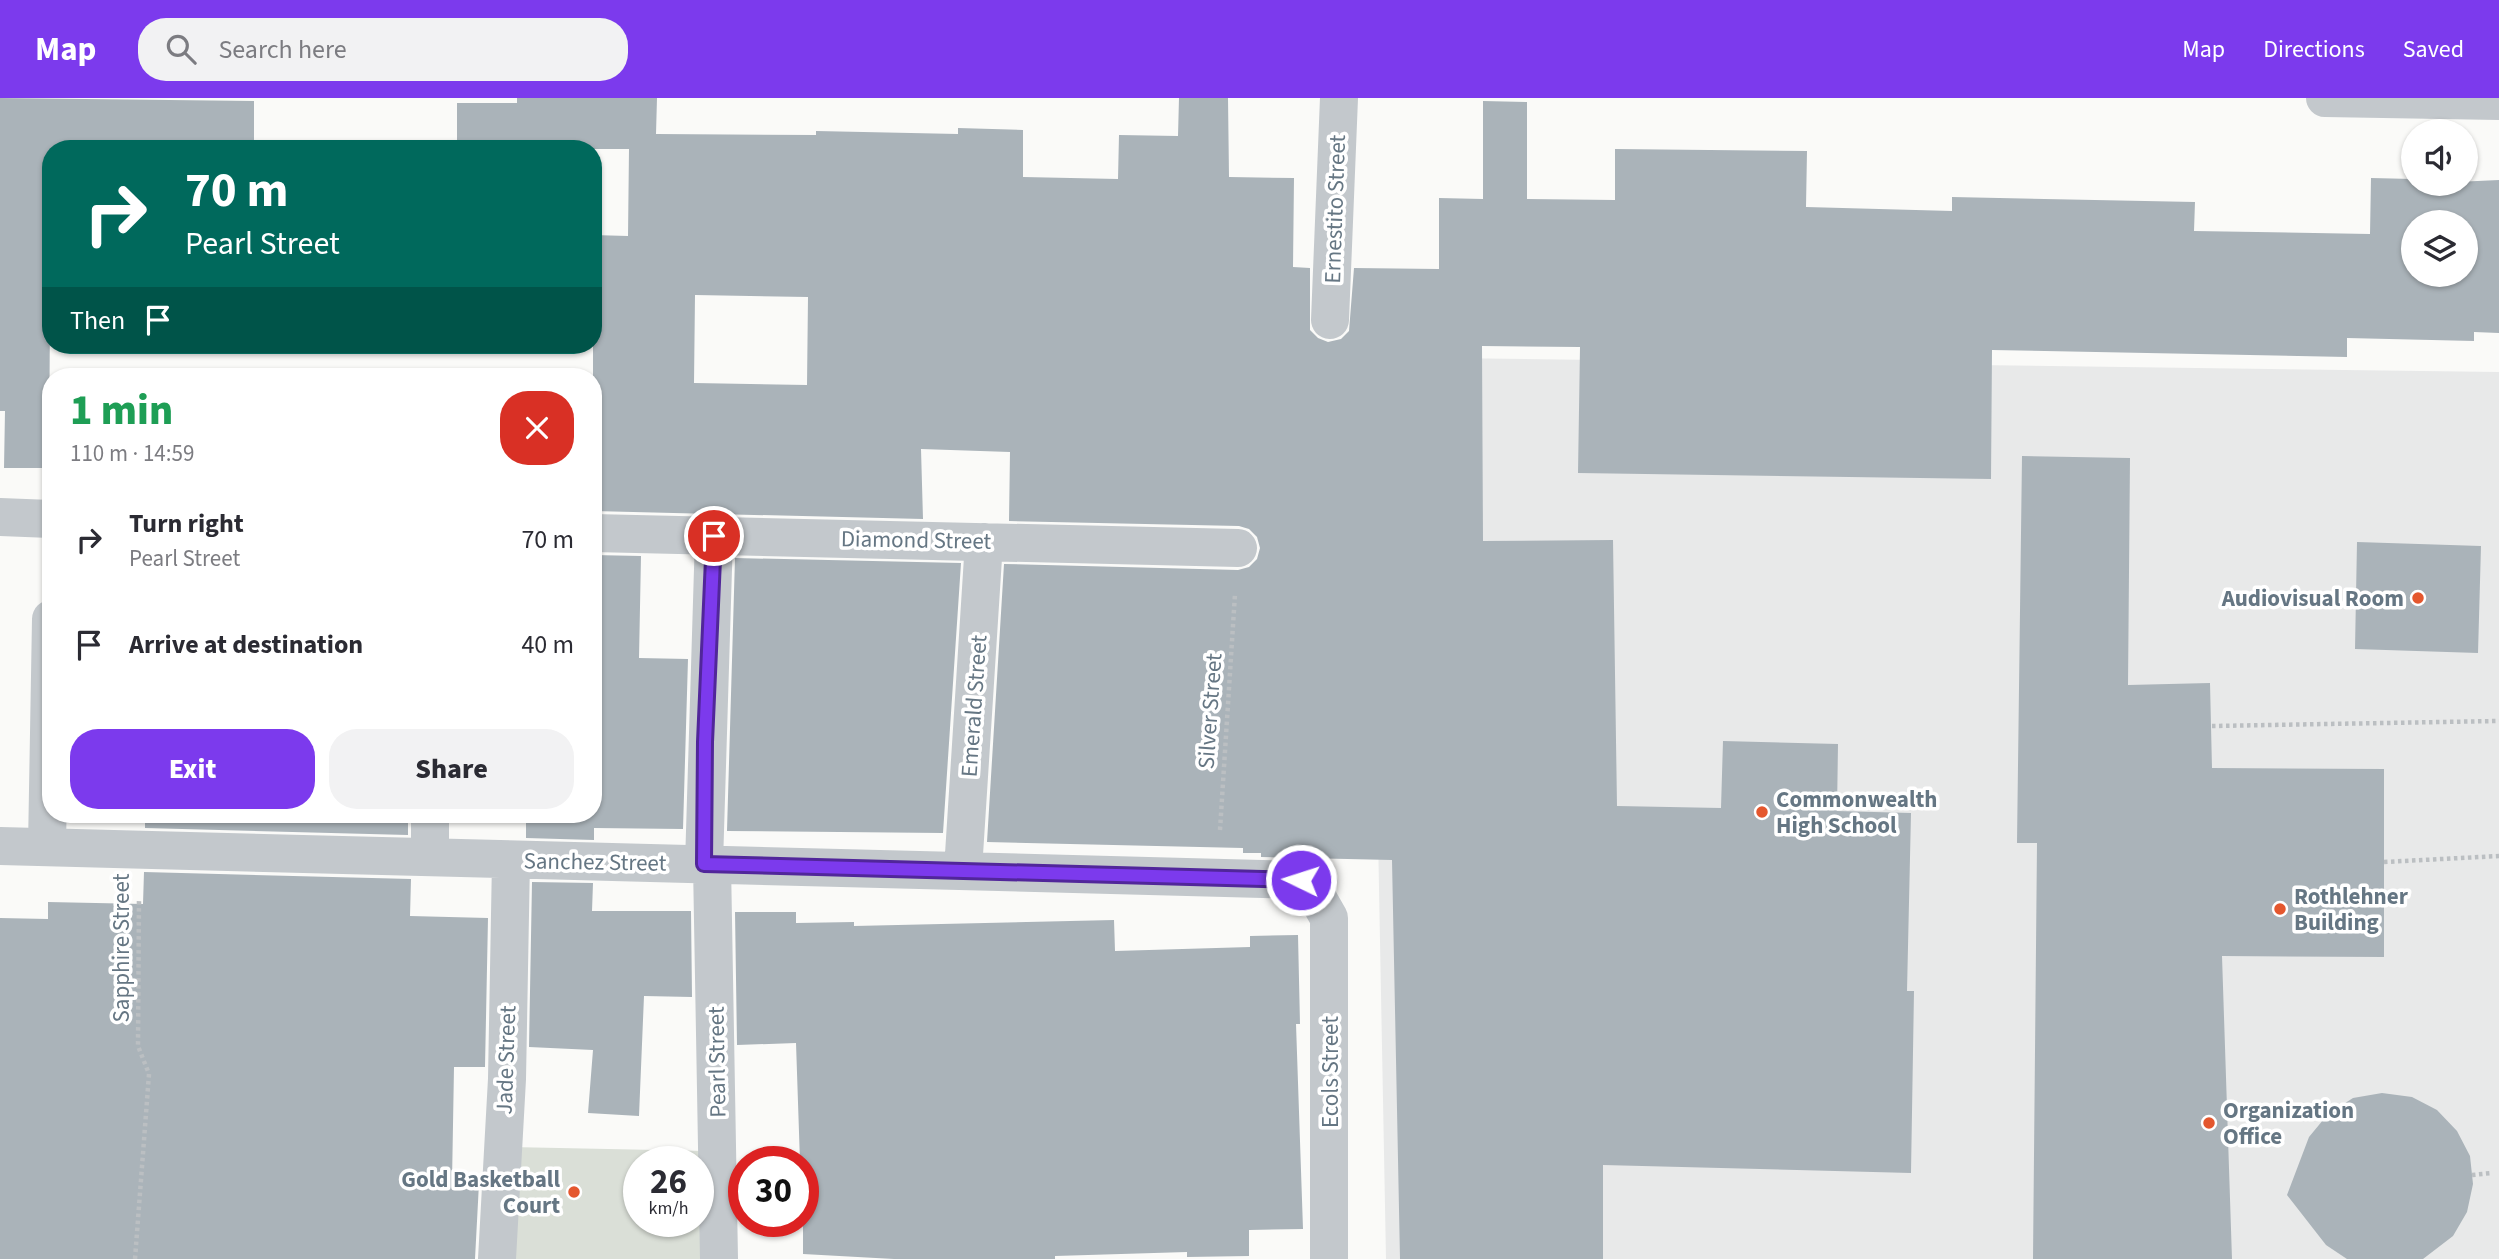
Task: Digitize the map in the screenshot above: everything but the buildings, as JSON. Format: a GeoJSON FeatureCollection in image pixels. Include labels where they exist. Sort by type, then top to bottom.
{"type":"FeatureCollection","features":[{"type":"Feature","properties":{"kind":"street","name":"Ernestito Street"},"geometry":{"type":"LineString","coordinates":[[1330,320],[1339,98]]}},
{"type":"Feature","properties":{"kind":"street"},"geometry":{"type":"LineString","coordinates":[[2325,98],[2499,101]]}},
{"type":"Feature","properties":{"kind":"street"},"geometry":{"type":"LineString","coordinates":[[0,517],[42,519]]}},
{"type":"Feature","properties":{"kind":"street","name":"Diamond Street"},"geometry":{"type":"LineString","coordinates":[[602,533],[1238,548]]}},
{"type":"Feature","properties":{"kind":"street","name":"Pearl Street"},"geometry":{"type":"LineString","coordinates":[[714,536],[705,742],[719,1259]]}},
{"type":"Feature","properties":{"kind":"street","name":"Emerald Street"},"geometry":{"type":"LineString","coordinates":[[963,870],[984,542]]}},
{"type":"Feature","properties":{"kind":"street"},"geometry":{"type":"LineString","coordinates":[[47,823],[47,846]]}},
{"type":"Feature","properties":{"kind":"street"},"geometry":{"type":"LineString","coordinates":[[430,823],[430,857]]}},
{"type":"Feature","properties":{"kind":"street","name":"Sanchez Street"},"geometry":{"type":"LineString","coordinates":[[0,846],[1217,876],[1301,880],[1312,890]]}},
{"type":"Feature","properties":{"kind":"street","name":"Jade Street"},"geometry":{"type":"LineString","coordinates":[[497,1259],[507,1079],[511,860]]}},
{"type":"Feature","properties":{"kind":"street","name":"Ecols Street"},"geometry":{"type":"LineString","coordinates":[[1312,890],[1329,918],[1330,927],[1329,1259]]}},
{"type":"Feature","properties":{"kind":"path","name":"Silver Street"},"geometry":{"type":"LineString","coordinates":[[1217,876],[1238,548]]}},
{"type":"Feature","properties":{"kind":"path"},"geometry":{"type":"LineString","coordinates":[[2212,726],[2499,721]]}},
{"type":"Feature","properties":{"kind":"path","name":"Sapphire Street"},"geometry":{"type":"LineString","coordinates":[[135,1259],[149,1074],[138,1046],[139,850]]}},
{"type":"Feature","properties":{"kind":"path"},"geometry":{"type":"LineString","coordinates":[[2384,862],[2499,856]]}},
{"type":"Feature","properties":{"kind":"path"},"geometry":{"type":"LineString","coordinates":[[2472,1175],[2492,1173]]}},
{"type":"Feature","properties":{"kind":"shaded area","name":"Commonwealth High School"},"geometry":{"type":"Polygon","coordinates":[[[1369,357],[2499,372],[2499,1259],[1386,1259],[1369,357]]]}},
{"type":"Feature","properties":{"kind":"shaded area","name":"Gold Basketball Court"},"geometry":{"type":"Polygon","coordinates":[[[510,1147],[623,1149],[623,1237],[704,1237],[704,1259],[508,1259],[510,1147]]]}},
{"type":"Feature","properties":{"kind":"place","name":"Audiovisual Room"},"geometry":{"type":"Point","coordinates":[2418,598]}},
{"type":"Feature","properties":{"kind":"place","name":"Commonwealth High School"},"geometry":{"type":"Point","coordinates":[1762,812]}},
{"type":"Feature","properties":{"kind":"place","name":"Rothlehner Building"},"geometry":{"type":"Point","coordinates":[2280,909]}},
{"type":"Feature","properties":{"kind":"place","name":"Organization Office"},"geometry":{"type":"Point","coordinates":[2209,1123]}},
{"type":"Feature","properties":{"kind":"place","name":"Gold Basketball Court"},"geometry":{"type":"Point","coordinates":[574,1192]}},
{"type":"Feature","properties":{"kind":"route"},"geometry":{"type":"LineString","coordinates":[[714,536],[705,742],[704,864],[1301,880]]}}]}
